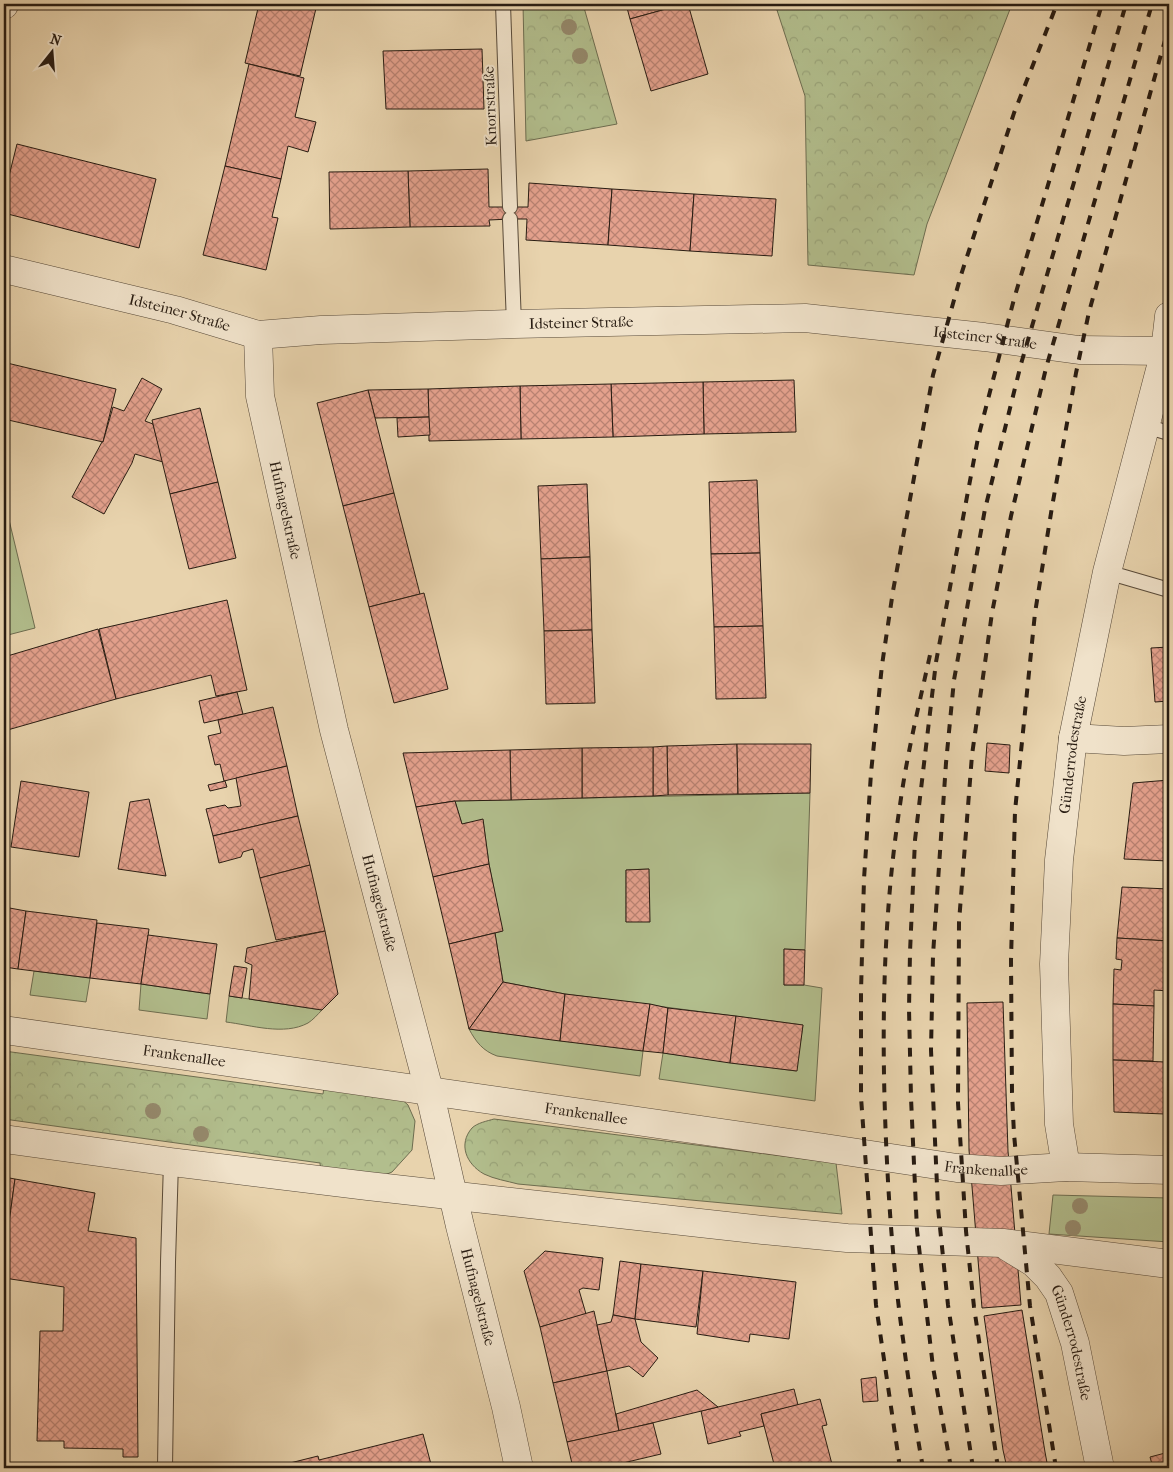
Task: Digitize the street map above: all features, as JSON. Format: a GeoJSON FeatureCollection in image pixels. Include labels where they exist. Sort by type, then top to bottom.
{"type":"FeatureCollection","features":[{"type":"Feature","properties":{"kind":"street","name":"Idsteiner Straße"},"geometry":{"type":"LineString","coordinates":[[4,270],[175,310],[258,335],[321,330],[514,324],[805,318],[984,337],[1079,350],[1168,348]]}},
{"type":"Feature","properties":{"kind":"street","name":"Günderrodestraße"},"geometry":{"type":"LineString","coordinates":[[1066,1167],[1059,1124],[1054,964],[1059,860],[1073,738],[1106,572],[1157,429],[1168,348],[1169,316]]}},
{"type":"Feature","properties":{"kind":"street","name":"Hufnagelstraße"},"geometry":{"type":"LineString","coordinates":[[258,335],[260,396],[334,730],[429,1090],[519,1468]]}},
{"type":"Feature","properties":{"kind":"street"},"geometry":{"type":"LineString","coordinates":[[1073,738],[1124,741],[1169,739]]}},
{"type":"Feature","properties":{"kind":"street","name":"Frankenallee"},"geometry":{"type":"LineString","coordinates":[[4,1030],[429,1090],[957,1168],[1001,1171],[1066,1167],[1169,1170]]}},
{"type":"Feature","properties":{"kind":"street"},"geometry":{"type":"LineString","coordinates":[[4,1139],[171,1162],[517,1204],[847,1238],[1003,1244],[1169,1264]]}},
{"type":"Feature","properties":{"kind":"street","name":"Günderrodestraße"},"geometry":{"type":"LineString","coordinates":[[1003,1244],[1034,1263],[1048,1277],[1059,1293],[1075,1343],[1100,1468]]}},
{"type":"Feature","properties":{"kind":"lane","name":"Knorrstraße"},"geometry":{"type":"LineString","coordinates":[[503,4],[514,324]]}},
{"type":"Feature","properties":{"kind":"lane"},"geometry":{"type":"LineString","coordinates":[[1106,572],[1169,590]]}},
{"type":"Feature","properties":{"kind":"lane"},"geometry":{"type":"LineString","coordinates":[[165,1468],[171,1162]]}},
{"type":"Feature","properties":{"kind":"green space"},"geometry":{"type":"Polygon","coordinates":[[[523,4],[583,4],[617,124],[526,141],[523,4]]]}},
{"type":"Feature","properties":{"kind":"green space"},"geometry":{"type":"Polygon","coordinates":[[[775,4],[1012,4],[927,224],[914,275],[808,265],[805,96],[775,4]]]}},
{"type":"Feature","properties":{"kind":"green space"},"geometry":{"type":"Polygon","coordinates":[[[4,499],[35,628],[4,636],[4,499]]]}},
{"type":"Feature","properties":{"kind":"green space"},"geometry":{"type":"Polygon","coordinates":[[[810,793],[805,950],[784,949],[784,985],[804,985],[822,988],[815,1101],[659,1079],[663,1053],[796,1071],[803,1025],[565,994],[503,982],[495,933],[502,931],[489,864],[483,820],[462,824],[455,801],[810,793]],[[649,869],[626,870],[626,922],[649,869]]]}},
{"type":"Feature","properties":{"kind":"green space"},"geometry":{"type":"Polygon","coordinates":[[[34,971],[90,978],[86,1002],[30,995],[34,971]]]}},
{"type":"Feature","properties":{"kind":"green space"},"geometry":{"type":"Polygon","coordinates":[[[141,984],[210,994],[207,1019],[139,1010],[141,984]]]}},
{"type":"Feature","properties":{"kind":"green space"},"geometry":{"type":"Polygon","coordinates":[[[229,996],[322,1010],[310,1022],[299,1027],[278,1029],[257,1027],[226,1022],[229,996]]]}},
{"type":"Feature","properties":{"kind":"green space"},"geometry":{"type":"Polygon","coordinates":[[[469,1029],[643,1051],[640,1076],[497,1056],[480,1046],[469,1029]]]}},
{"type":"Feature","properties":{"kind":"green space"},"geometry":{"type":"Polygon","coordinates":[[[4,1051],[323,1094],[325,1081],[390,1089],[408,1105],[415,1121],[412,1150],[392,1172],[370,1181],[321,1175],[320,1163],[4,1119],[4,1051]]]}},
{"type":"Feature","properties":{"kind":"green space"},"geometry":{"type":"Polygon","coordinates":[[[494,1119],[836,1163],[842,1214],[518,1184],[496,1179],[484,1174],[473,1165],[466,1153],[465,1147],[468,1134],[474,1126],[494,1119]]]}},
{"type":"Feature","properties":{"kind":"green space"},"geometry":{"type":"Polygon","coordinates":[[[1053,1195],[1169,1198],[1169,1242],[1049,1234],[1053,1195]]]}},
{"type":"Feature","properties":{"kind":"building"},"geometry":{"type":"Polygon","coordinates":[[[259,4],[317,4],[300,76],[245,63],[259,4]]]}},
{"type":"Feature","properties":{"kind":"building"},"geometry":{"type":"Polygon","coordinates":[[[410,4],[463,4],[463,5],[410,7],[410,4]]]}},
{"type":"Feature","properties":{"kind":"building"},"geometry":{"type":"Polygon","coordinates":[[[626,4],[684,4],[630,19],[626,4]]]}},
{"type":"Feature","properties":{"kind":"building"},"geometry":{"type":"Polygon","coordinates":[[[688,4],[708,74],[651,91],[630,19],[688,4]]]}},
{"type":"Feature","properties":{"kind":"building"},"geometry":{"type":"Polygon","coordinates":[[[482,49],[484,109],[386,109],[383,51],[482,49]]]}},
{"type":"Feature","properties":{"kind":"building"},"geometry":{"type":"Polygon","coordinates":[[[249,64],[304,78],[295,117],[316,122],[308,152],[288,146],[281,179],[225,166],[249,64]]]}},
{"type":"Feature","properties":{"kind":"building"},"geometry":{"type":"Polygon","coordinates":[[[17,144],[156,179],[139,248],[4,213],[4,196],[17,144]]]}},
{"type":"Feature","properties":{"kind":"building"},"geometry":{"type":"Polygon","coordinates":[[[225,166],[281,179],[272,217],[278,218],[266,270],[203,255],[225,166]]]}},
{"type":"Feature","properties":{"kind":"building"},"geometry":{"type":"Polygon","coordinates":[[[488,169],[489,207],[510,207],[510,219],[489,220],[490,226],[410,227],[408,171],[488,169]]]}},
{"type":"Feature","properties":{"kind":"building"},"geometry":{"type":"Polygon","coordinates":[[[408,171],[410,227],[330,229],[329,172],[408,171]]]}},
{"type":"Feature","properties":{"kind":"building"},"geometry":{"type":"Polygon","coordinates":[[[529,183],[612,189],[608,245],[526,240],[527,219],[510,219],[510,207],[528,207],[529,183]]]}},
{"type":"Feature","properties":{"kind":"building"},"geometry":{"type":"Polygon","coordinates":[[[612,189],[694,194],[690,251],[608,245],[612,189]]]}},
{"type":"Feature","properties":{"kind":"building"},"geometry":{"type":"Polygon","coordinates":[[[694,194],[776,199],[772,256],[690,251],[694,194]]]}},
{"type":"Feature","properties":{"kind":"building"},"geometry":{"type":"Polygon","coordinates":[[[7,363],[116,389],[103,442],[4,419],[4,375],[7,363]]]}},
{"type":"Feature","properties":{"kind":"building"},"geometry":{"type":"Polygon","coordinates":[[[142,378],[162,389],[145,421],[153,424],[163,462],[135,454],[104,514],[72,497],[103,442],[113,407],[124,411],[142,378]]]}},
{"type":"Feature","properties":{"kind":"building"},"geometry":{"type":"Polygon","coordinates":[[[794,380],[796,432],[704,434],[703,382],[794,380]]]}},
{"type":"Feature","properties":{"kind":"building"},"geometry":{"type":"Polygon","coordinates":[[[703,382],[704,434],[613,437],[611,384],[703,382]]]}},
{"type":"Feature","properties":{"kind":"building"},"geometry":{"type":"Polygon","coordinates":[[[611,384],[613,437],[521,439],[520,386],[611,384]]]}},
{"type":"Feature","properties":{"kind":"building"},"geometry":{"type":"Polygon","coordinates":[[[520,386],[521,439],[429,441],[428,389],[520,386]]]}},
{"type":"Feature","properties":{"kind":"building"},"geometry":{"type":"Polygon","coordinates":[[[428,389],[429,417],[375,418],[368,390],[428,389]]]}},
{"type":"Feature","properties":{"kind":"building"},"geometry":{"type":"Polygon","coordinates":[[[368,390],[394,493],[343,506],[317,403],[368,390]]]}},
{"type":"Feature","properties":{"kind":"building"},"geometry":{"type":"Polygon","coordinates":[[[200,408],[218,482],[170,494],[152,420],[200,408]]]}},
{"type":"Feature","properties":{"kind":"building"},"geometry":{"type":"Polygon","coordinates":[[[429,417],[430,435],[398,437],[397,418],[429,417]]]}},
{"type":"Feature","properties":{"kind":"building"},"geometry":{"type":"Polygon","coordinates":[[[757,480],[760,553],[711,554],[709,482],[757,480]]]}},
{"type":"Feature","properties":{"kind":"building"},"geometry":{"type":"Polygon","coordinates":[[[218,482],[236,558],[189,569],[170,494],[218,482]]]}},
{"type":"Feature","properties":{"kind":"building"},"geometry":{"type":"Polygon","coordinates":[[[587,484],[590,557],[541,559],[538,486],[587,484]]]}},
{"type":"Feature","properties":{"kind":"building"},"geometry":{"type":"Polygon","coordinates":[[[394,493],[420,594],[369,607],[343,506],[394,493]]]}},
{"type":"Feature","properties":{"kind":"building"},"geometry":{"type":"Polygon","coordinates":[[[760,553],[763,626],[714,627],[711,554],[760,553]]]}},
{"type":"Feature","properties":{"kind":"building"},"geometry":{"type":"Polygon","coordinates":[[[590,557],[592,630],[544,631],[541,559],[590,557]]]}},
{"type":"Feature","properties":{"kind":"building"},"geometry":{"type":"Polygon","coordinates":[[[424,593],[448,689],[394,703],[369,607],[424,593]]]}},
{"type":"Feature","properties":{"kind":"building"},"geometry":{"type":"Polygon","coordinates":[[[227,600],[247,690],[216,696],[211,675],[116,699],[99,629],[227,600]]]}},
{"type":"Feature","properties":{"kind":"building"},"geometry":{"type":"Polygon","coordinates":[[[763,626],[766,698],[716,699],[714,627],[763,626]]]}},
{"type":"Feature","properties":{"kind":"building"},"geometry":{"type":"Polygon","coordinates":[[[98,629],[116,699],[4,731],[4,657],[98,629]]]}},
{"type":"Feature","properties":{"kind":"building"},"geometry":{"type":"Polygon","coordinates":[[[592,630],[595,703],[546,704],[544,631],[592,630]]]}},
{"type":"Feature","properties":{"kind":"building"},"geometry":{"type":"Polygon","coordinates":[[[1169,647],[1169,701],[1155,702],[1151,648],[1169,647]]]}},
{"type":"Feature","properties":{"kind":"building"},"geometry":{"type":"Polygon","coordinates":[[[237,692],[243,714],[204,723],[199,701],[237,692]]]}},
{"type":"Feature","properties":{"kind":"building"},"geometry":{"type":"Polygon","coordinates":[[[273,707],[287,766],[224,781],[220,764],[215,765],[208,736],[221,733],[218,720],[273,707]]]}},
{"type":"Feature","properties":{"kind":"building"},"geometry":{"type":"Polygon","coordinates":[[[987,743],[1010,745],[1009,773],[985,771],[987,743]]]}},
{"type":"Feature","properties":{"kind":"building"},"geometry":{"type":"Polygon","coordinates":[[[737,744],[738,794],[668,795],[667,746],[737,744]]]}},
{"type":"Feature","properties":{"kind":"building"},"geometry":{"type":"Polygon","coordinates":[[[737,744],[811,744],[810,793],[738,794],[737,744]]]}},
{"type":"Feature","properties":{"kind":"building"},"geometry":{"type":"Polygon","coordinates":[[[667,746],[668,795],[653,796],[653,747],[667,746]]]}},
{"type":"Feature","properties":{"kind":"building"},"geometry":{"type":"Polygon","coordinates":[[[653,747],[653,796],[582,798],[582,748],[653,747]]]}},
{"type":"Feature","properties":{"kind":"building"},"geometry":{"type":"Polygon","coordinates":[[[582,748],[582,798],[511,800],[510,750],[582,748]]]}},
{"type":"Feature","properties":{"kind":"building"},"geometry":{"type":"Polygon","coordinates":[[[510,750],[511,800],[455,801],[416,807],[403,753],[510,750]]]}},
{"type":"Feature","properties":{"kind":"building"},"geometry":{"type":"Polygon","coordinates":[[[287,766],[298,816],[213,836],[206,809],[225,805],[228,808],[241,806],[236,778],[287,766]]]}},
{"type":"Feature","properties":{"kind":"building"},"geometry":{"type":"Polygon","coordinates":[[[1169,780],[1168,861],[1124,859],[1133,783],[1169,780]]]}},
{"type":"Feature","properties":{"kind":"building"},"geometry":{"type":"Polygon","coordinates":[[[21,781],[89,792],[79,857],[11,847],[21,781]]]}},
{"type":"Feature","properties":{"kind":"building"},"geometry":{"type":"Polygon","coordinates":[[[225,781],[227,787],[210,791],[208,785],[225,781]]]}},
{"type":"Feature","properties":{"kind":"building"},"geometry":{"type":"Polygon","coordinates":[[[149,799],[166,876],[118,869],[130,802],[149,799]]]}},
{"type":"Feature","properties":{"kind":"building"},"geometry":{"type":"Polygon","coordinates":[[[455,801],[462,824],[483,819],[489,864],[433,877],[416,807],[455,801]]]}},
{"type":"Feature","properties":{"kind":"building"},"geometry":{"type":"Polygon","coordinates":[[[298,816],[310,865],[260,878],[253,849],[243,852],[241,857],[219,863],[213,836],[298,816]]]}},
{"type":"Feature","properties":{"kind":"building"},"geometry":{"type":"Polygon","coordinates":[[[489,864],[503,931],[449,944],[433,877],[489,864]]]}},
{"type":"Feature","properties":{"kind":"building"},"geometry":{"type":"Polygon","coordinates":[[[310,865],[325,931],[276,940],[260,878],[310,865]]]}},
{"type":"Feature","properties":{"kind":"building"},"geometry":{"type":"Polygon","coordinates":[[[649,869],[650,922],[626,922],[626,870],[649,869]]]}},
{"type":"Feature","properties":{"kind":"building"},"geometry":{"type":"Polygon","coordinates":[[[1122,887],[1169,889],[1169,941],[1117,938],[1122,887]]]}},
{"type":"Feature","properties":{"kind":"building"},"geometry":{"type":"Polygon","coordinates":[[[4,907],[26,911],[18,969],[4,967],[4,907]]]}},
{"type":"Feature","properties":{"kind":"building"},"geometry":{"type":"Polygon","coordinates":[[[26,911],[97,920],[90,978],[18,969],[26,911]]]}},
{"type":"Feature","properties":{"kind":"building"},"geometry":{"type":"Polygon","coordinates":[[[97,923],[149,929],[141,984],[90,978],[97,923]]]}},
{"type":"Feature","properties":{"kind":"building"},"geometry":{"type":"Polygon","coordinates":[[[325,931],[338,994],[322,1010],[249,999],[252,965],[245,962],[247,948],[325,931]]]}},
{"type":"Feature","properties":{"kind":"building"},"geometry":{"type":"Polygon","coordinates":[[[495,933],[503,982],[469,1029],[449,944],[495,933]]]}},
{"type":"Feature","properties":{"kind":"building"},"geometry":{"type":"Polygon","coordinates":[[[148,935],[217,944],[210,994],[141,984],[148,935]]]}},
{"type":"Feature","properties":{"kind":"building"},"geometry":{"type":"Polygon","coordinates":[[[1117,938],[1169,941],[1169,991],[1154,990],[1154,1006],[1113,1004],[1114,969],[1121,970],[1122,960],[1116,959],[1117,938]]]}},
{"type":"Feature","properties":{"kind":"building"},"geometry":{"type":"Polygon","coordinates":[[[784,949],[805,950],[804,985],[784,985],[784,949]]]}},
{"type":"Feature","properties":{"kind":"building"},"geometry":{"type":"Polygon","coordinates":[[[234,966],[247,968],[242,998],[229,996],[234,966]]]}},
{"type":"Feature","properties":{"kind":"building"},"geometry":{"type":"Polygon","coordinates":[[[503,982],[565,994],[560,1041],[469,1029],[503,982]]]}},
{"type":"Feature","properties":{"kind":"building"},"geometry":{"type":"Polygon","coordinates":[[[565,994],[650,1004],[643,1051],[560,1041],[565,994]]]}},
{"type":"Feature","properties":{"kind":"building"},"geometry":{"type":"Polygon","coordinates":[[[1003,1002],[1008,1151],[1021,1305],[982,1308],[969,1150],[967,1003],[1003,1002]]]}},
{"type":"Feature","properties":{"kind":"building"},"geometry":{"type":"Polygon","coordinates":[[[650,1004],[668,1008],[663,1053],[643,1051],[650,1004]]]}},
{"type":"Feature","properties":{"kind":"building"},"geometry":{"type":"Polygon","coordinates":[[[1113,1004],[1154,1006],[1153,1061],[1113,1060],[1113,1004]]]}},
{"type":"Feature","properties":{"kind":"building"},"geometry":{"type":"Polygon","coordinates":[[[668,1008],[736,1016],[730,1063],[663,1053],[668,1008]]]}},
{"type":"Feature","properties":{"kind":"building"},"geometry":{"type":"Polygon","coordinates":[[[736,1016],[803,1025],[797,1071],[730,1063],[736,1016]]]}},
{"type":"Feature","properties":{"kind":"building"},"geometry":{"type":"Polygon","coordinates":[[[1113,1060],[1166,1062],[1165,1114],[1114,1112],[1113,1060]]]}},
{"type":"Feature","properties":{"kind":"building"},"geometry":{"type":"Polygon","coordinates":[[[1166,1062],[1169,1062],[1169,1114],[1165,1114],[1166,1062]]]}},
{"type":"Feature","properties":{"kind":"building"},"geometry":{"type":"Polygon","coordinates":[[[4,1177],[15,1179],[4,1259],[4,1177]]]}},
{"type":"Feature","properties":{"kind":"building"},"geometry":{"type":"Polygon","coordinates":[[[15,1179],[95,1193],[88,1231],[136,1238],[138,1457],[123,1457],[123,1449],[64,1448],[64,1441],[37,1441],[40,1331],[63,1331],[64,1287],[4,1278],[4,1259],[15,1179]]]}},
{"type":"Feature","properties":{"kind":"building"},"geometry":{"type":"Polygon","coordinates":[[[545,1251],[603,1258],[599,1290],[583,1288],[579,1290],[586,1314],[540,1327],[524,1271],[545,1251]]]}},
{"type":"Feature","properties":{"kind":"building"},"geometry":{"type":"Polygon","coordinates":[[[620,1261],[641,1264],[635,1319],[613,1315],[620,1261]]]}},
{"type":"Feature","properties":{"kind":"building"},"geometry":{"type":"Polygon","coordinates":[[[641,1264],[703,1271],[696,1327],[635,1319],[641,1264]]]}},
{"type":"Feature","properties":{"kind":"building"},"geometry":{"type":"Polygon","coordinates":[[[703,1271],[796,1282],[789,1339],[750,1334],[749,1342],[697,1334],[703,1271]]]}},
{"type":"Feature","properties":{"kind":"building"},"geometry":{"type":"Polygon","coordinates":[[[1022,1310],[1048,1468],[1007,1468],[1003,1450],[984,1316],[1022,1310]]]}},
{"type":"Feature","properties":{"kind":"building"},"geometry":{"type":"Polygon","coordinates":[[[594,1311],[607,1371],[553,1383],[540,1327],[594,1311]]]}},
{"type":"Feature","properties":{"kind":"building"},"geometry":{"type":"Polygon","coordinates":[[[613,1315],[635,1319],[641,1342],[658,1358],[643,1377],[629,1366],[607,1371],[597,1325],[611,1322],[613,1315]]]}},
{"type":"Feature","properties":{"kind":"building"},"geometry":{"type":"Polygon","coordinates":[[[607,1371],[619,1431],[567,1442],[553,1383],[607,1371]]]}},
{"type":"Feature","properties":{"kind":"building"},"geometry":{"type":"Polygon","coordinates":[[[876,1377],[878,1401],[863,1402],[861,1379],[876,1377]]]}},
{"type":"Feature","properties":{"kind":"building"},"geometry":{"type":"Polygon","coordinates":[[[794,1389],[798,1405],[761,1414],[764,1426],[739,1432],[741,1436],[708,1444],[701,1411],[794,1389]]]}},
{"type":"Feature","properties":{"kind":"building"},"geometry":{"type":"Polygon","coordinates":[[[697,1390],[718,1407],[619,1431],[616,1414],[697,1390]]]}},
{"type":"Feature","properties":{"kind":"building"},"geometry":{"type":"Polygon","coordinates":[[[820,1399],[827,1425],[822,1426],[833,1468],[775,1468],[761,1414],[820,1399]]]}},
{"type":"Feature","properties":{"kind":"building"},"geometry":{"type":"Polygon","coordinates":[[[653,1423],[661,1454],[623,1463],[625,1468],[573,1468],[567,1442],[653,1423]]]}},
{"type":"Feature","properties":{"kind":"building"},"geometry":{"type":"Polygon","coordinates":[[[423,1434],[432,1468],[270,1468],[318,1456],[319,1460],[423,1434]]]}},
{"type":"Feature","properties":{"kind":"building"},"geometry":{"type":"Polygon","coordinates":[[[1169,1452],[1169,1468],[1153,1468],[1150,1457],[1169,1452]]]}},
{"type":"Feature","properties":{"kind":"railway"},"geometry":{"type":"LineString","coordinates":[[900,1468],[876,1305],[861,1097],[864,879],[871,773],[882,665],[893,591],[933,375],[961,275],[1014,113],[1057,4]]}},
{"type":"Feature","properties":{"kind":"railway"},"geometry":{"type":"LineString","coordinates":[[951,1468],[933,1367],[917,1230],[909,1009],[915,840],[936,662],[978,438],[1014,299],[1102,4]]}},
{"type":"Feature","properties":{"kind":"railway"},"geometry":{"type":"LineString","coordinates":[[973,1468],[948,1305],[938,1208],[931,1050],[933,955],[946,763],[954,680],[985,509],[1021,364],[1126,4]]}},
{"type":"Feature","properties":{"kind":"railway"},"geometry":{"type":"LineString","coordinates":[[998,1468],[974,1307],[966,1231],[958,1103],[959,922],[972,755],[992,613],[1011,516],[1046,368],[1152,4]]}},
{"type":"Feature","properties":{"kind":"railway"},"geometry":{"type":"LineString","coordinates":[[1056,1468],[1030,1306],[1014,1134],[1011,960],[1015,811],[1035,613],[1076,373],[1089,312],[1169,26]]}},
{"type":"Feature","properties":{"kind":"railway"},"geometry":{"type":"LineString","coordinates":[[923,1468],[908,1377],[893,1254],[885,1117],[884,983],[890,893],[900,805],[906,767],[930,655]]}}]}
